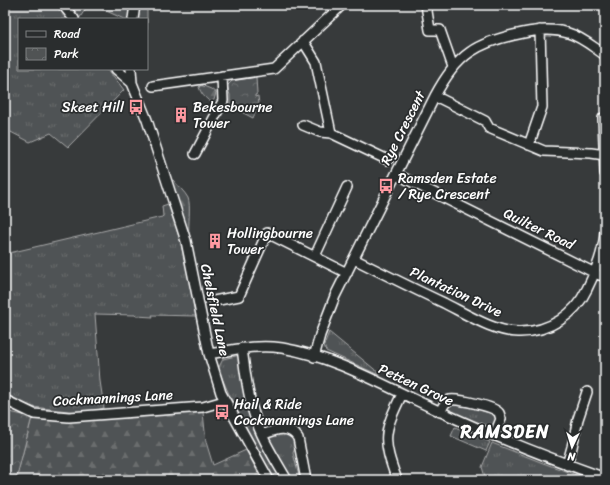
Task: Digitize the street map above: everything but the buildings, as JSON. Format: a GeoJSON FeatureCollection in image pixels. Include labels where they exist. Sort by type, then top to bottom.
{"type":"FeatureCollection","features":[{"type":"Feature","properties":{"kind":"street"},"geometry":{"type":"LineString","coordinates":[[63,5],[73,18]]}},
{"type":"Feature","properties":{"kind":"street"},"geometry":{"type":"LineString","coordinates":[[133,18],[136,5]]}},
{"type":"Feature","properties":{"kind":"street"},"geometry":{"type":"LineString","coordinates":[[153,86],[274,69],[342,5]]}},
{"type":"Feature","properties":{"kind":"street"},"geometry":{"type":"LineString","coordinates":[[426,5],[430,30],[440,30],[453,67]]}},
{"type":"Feature","properties":{"kind":"street"},"geometry":{"type":"LineString","coordinates":[[529,145],[542,107],[540,30]]}},
{"type":"Feature","properties":{"kind":"street","name":"Rye Crescent"},"geometry":{"type":"LineString","coordinates":[[314,357],[317,343],[328,313],[347,273],[435,96],[453,67],[468,53],[491,41],[540,30],[553,30],[570,34],[584,40],[605,55]]}},
{"type":"Feature","properties":{"kind":"street"},"geometry":{"type":"LineString","coordinates":[[303,41],[316,62],[331,133]]}},
{"type":"Feature","properties":{"kind":"street"},"geometry":{"type":"LineString","coordinates":[[117,70],[132,83]]}},
{"type":"Feature","properties":{"kind":"street","name":"Chelsfield Lane"},"geometry":{"type":"LineString","coordinates":[[131,70],[132,83],[147,120],[186,240],[209,354],[224,401],[269,480]]}},
{"type":"Feature","properties":{"kind":"street"},"geometry":{"type":"LineString","coordinates":[[195,154],[223,101],[222,76]]}},
{"type":"Feature","properties":{"kind":"street"},"geometry":{"type":"LineString","coordinates":[[435,96],[485,122],[489,128],[544,151],[604,155]]}},
{"type":"Feature","properties":{"kind":"street"},"geometry":{"type":"LineString","coordinates":[[603,118],[605,173]]}},
{"type":"Feature","properties":{"kind":"street"},"geometry":{"type":"LineString","coordinates":[[303,125],[320,132],[331,133],[388,160]]}},
{"type":"Feature","properties":{"kind":"street","name":"Quilter Road"},"geometry":{"type":"LineString","coordinates":[[396,174],[605,277]]}},
{"type":"Feature","properties":{"kind":"street"},"geometry":{"type":"LineString","coordinates":[[315,256],[347,187]]}},
{"type":"Feature","properties":{"kind":"street","name":"Plantation Drive"},"geometry":{"type":"LineString","coordinates":[[354,259],[493,327],[519,332],[544,329],[565,318],[582,301],[595,273],[605,242],[605,231]]}},
{"type":"Feature","properties":{"kind":"street"},"geometry":{"type":"LineString","coordinates":[[214,301],[239,296],[267,233],[347,273]]}},
{"type":"Feature","properties":{"kind":"street","name":"Chelsfield Lane"},"geometry":{"type":"LineString","coordinates":[[242,348],[247,388],[254,415],[262,435],[287,480]]}},
{"type":"Feature","properties":{"kind":"street","name":"Petten Grove"},"geometry":{"type":"LineString","coordinates":[[209,354],[242,348],[280,348],[314,357],[347,368],[494,436],[566,465],[605,478]]}},
{"type":"Feature","properties":{"kind":"street"},"geometry":{"type":"LineString","coordinates":[[566,465],[572,447],[578,418],[587,392]]}},
{"type":"Feature","properties":{"kind":"street"},"geometry":{"type":"LineString","coordinates":[[397,480],[388,456],[386,442],[390,419],[402,394]]}},
{"type":"Feature","properties":{"kind":"street","name":"Cockmannings Lane"},"geometry":{"type":"LineString","coordinates":[[5,400],[34,414],[69,417],[106,413],[203,407],[224,401]]}},
{"type":"Feature","properties":{"kind":"street"},"geometry":{"type":"LineString","coordinates":[[440,412],[445,403],[449,400],[460,401],[493,409],[499,413],[501,419],[494,436]]}},
{"type":"Feature","properties":{"kind":"street"},"geometry":{"type":"LineString","coordinates":[[262,435],[285,429],[295,432],[298,438],[306,480]]}},
{"type":"Feature","properties":{"kind":"green space"},"geometry":{"type":"Polygon","coordinates":[[[5,5],[88,5],[80,18],[18,18],[18,70],[109,70],[124,90],[68,147],[51,133],[30,142],[5,129],[5,5]]]}},
{"type":"Feature","properties":{"kind":"green space"},"geometry":{"type":"Polygon","coordinates":[[[93,5],[147,5],[147,18],[122,18],[93,5]]]}},
{"type":"Feature","properties":{"kind":"green space"},"geometry":{"type":"Polygon","coordinates":[[[256,77],[257,94],[255,97],[258,96],[259,104],[253,118],[230,106],[230,95],[227,86],[232,81],[256,77]]]}},
{"type":"Feature","properties":{"kind":"green space"},"geometry":{"type":"Polygon","coordinates":[[[201,85],[216,93],[214,100],[211,102],[204,96],[199,87],[201,85]]]}},
{"type":"Feature","properties":{"kind":"green space"},"geometry":{"type":"Polygon","coordinates":[[[173,180],[183,191],[189,201],[189,234],[186,233],[181,210],[170,182],[173,180]]]}},
{"type":"Feature","properties":{"kind":"green space"},"geometry":{"type":"Polygon","coordinates":[[[168,204],[180,240],[197,314],[196,316],[152,315],[153,317],[95,314],[100,381],[104,408],[86,413],[24,406],[5,395],[5,254],[162,217],[162,206],[168,204]]]}},
{"type":"Feature","properties":{"kind":"green space"},"geometry":{"type":"Polygon","coordinates":[[[329,332],[379,373],[379,375],[326,351],[324,345],[329,332]]]}},
{"type":"Feature","properties":{"kind":"green space"},"geometry":{"type":"Polygon","coordinates":[[[240,355],[243,385],[284,480],[274,480],[232,401],[218,369],[223,359],[240,355]]]}},
{"type":"Feature","properties":{"kind":"green space"},"geometry":{"type":"Polygon","coordinates":[[[451,402],[496,415],[498,418],[494,427],[491,429],[448,411],[446,408],[451,402]]]}},
{"type":"Feature","properties":{"kind":"green space"},"geometry":{"type":"Polygon","coordinates":[[[5,411],[32,417],[16,480],[5,480],[5,411]]]}},
{"type":"Feature","properties":{"kind":"green space"},"geometry":{"type":"Polygon","coordinates":[[[203,412],[206,442],[213,465],[246,450],[262,480],[16,480],[32,417],[53,419],[96,419],[203,412]]]}},
{"type":"Feature","properties":{"kind":"green space"},"geometry":{"type":"Polygon","coordinates":[[[455,427],[490,442],[486,451],[451,436],[455,427]]]}},
{"type":"Feature","properties":{"kind":"green space"},"geometry":{"type":"Polygon","coordinates":[[[282,432],[291,436],[293,440],[295,448],[293,453],[300,480],[292,480],[268,438],[271,434],[282,432]]]}},
{"type":"Feature","properties":{"kind":"green space"},"geometry":{"type":"Polygon","coordinates":[[[492,443],[590,480],[486,480],[482,467],[492,443]]]}},
{"type":"Feature","properties":{"kind":"place","name":"Skeet Hill"},"geometry":{"type":"Point","coordinates":[136,107]}},
{"type":"Feature","properties":{"kind":"place","name":"Bekesbourne Tower"},"geometry":{"type":"Point","coordinates":[181,115]}},
{"type":"Feature","properties":{"kind":"place","name":"Ramsden Estate / Rye Crescent"},"geometry":{"type":"Point","coordinates":[386,186]}},
{"type":"Feature","properties":{"kind":"place","name":"Hollingbourne Tower"},"geometry":{"type":"Point","coordinates":[215,241]}},
{"type":"Feature","properties":{"kind":"place","name":"Hail & Ride Cockmannings Lane"},"geometry":{"type":"Point","coordinates":[222,412]}},
{"type":"Feature","properties":{"kind":"district","name":"RAMSDEN"},"geometry":{"type":"Point","coordinates":[505,432]}}]}
